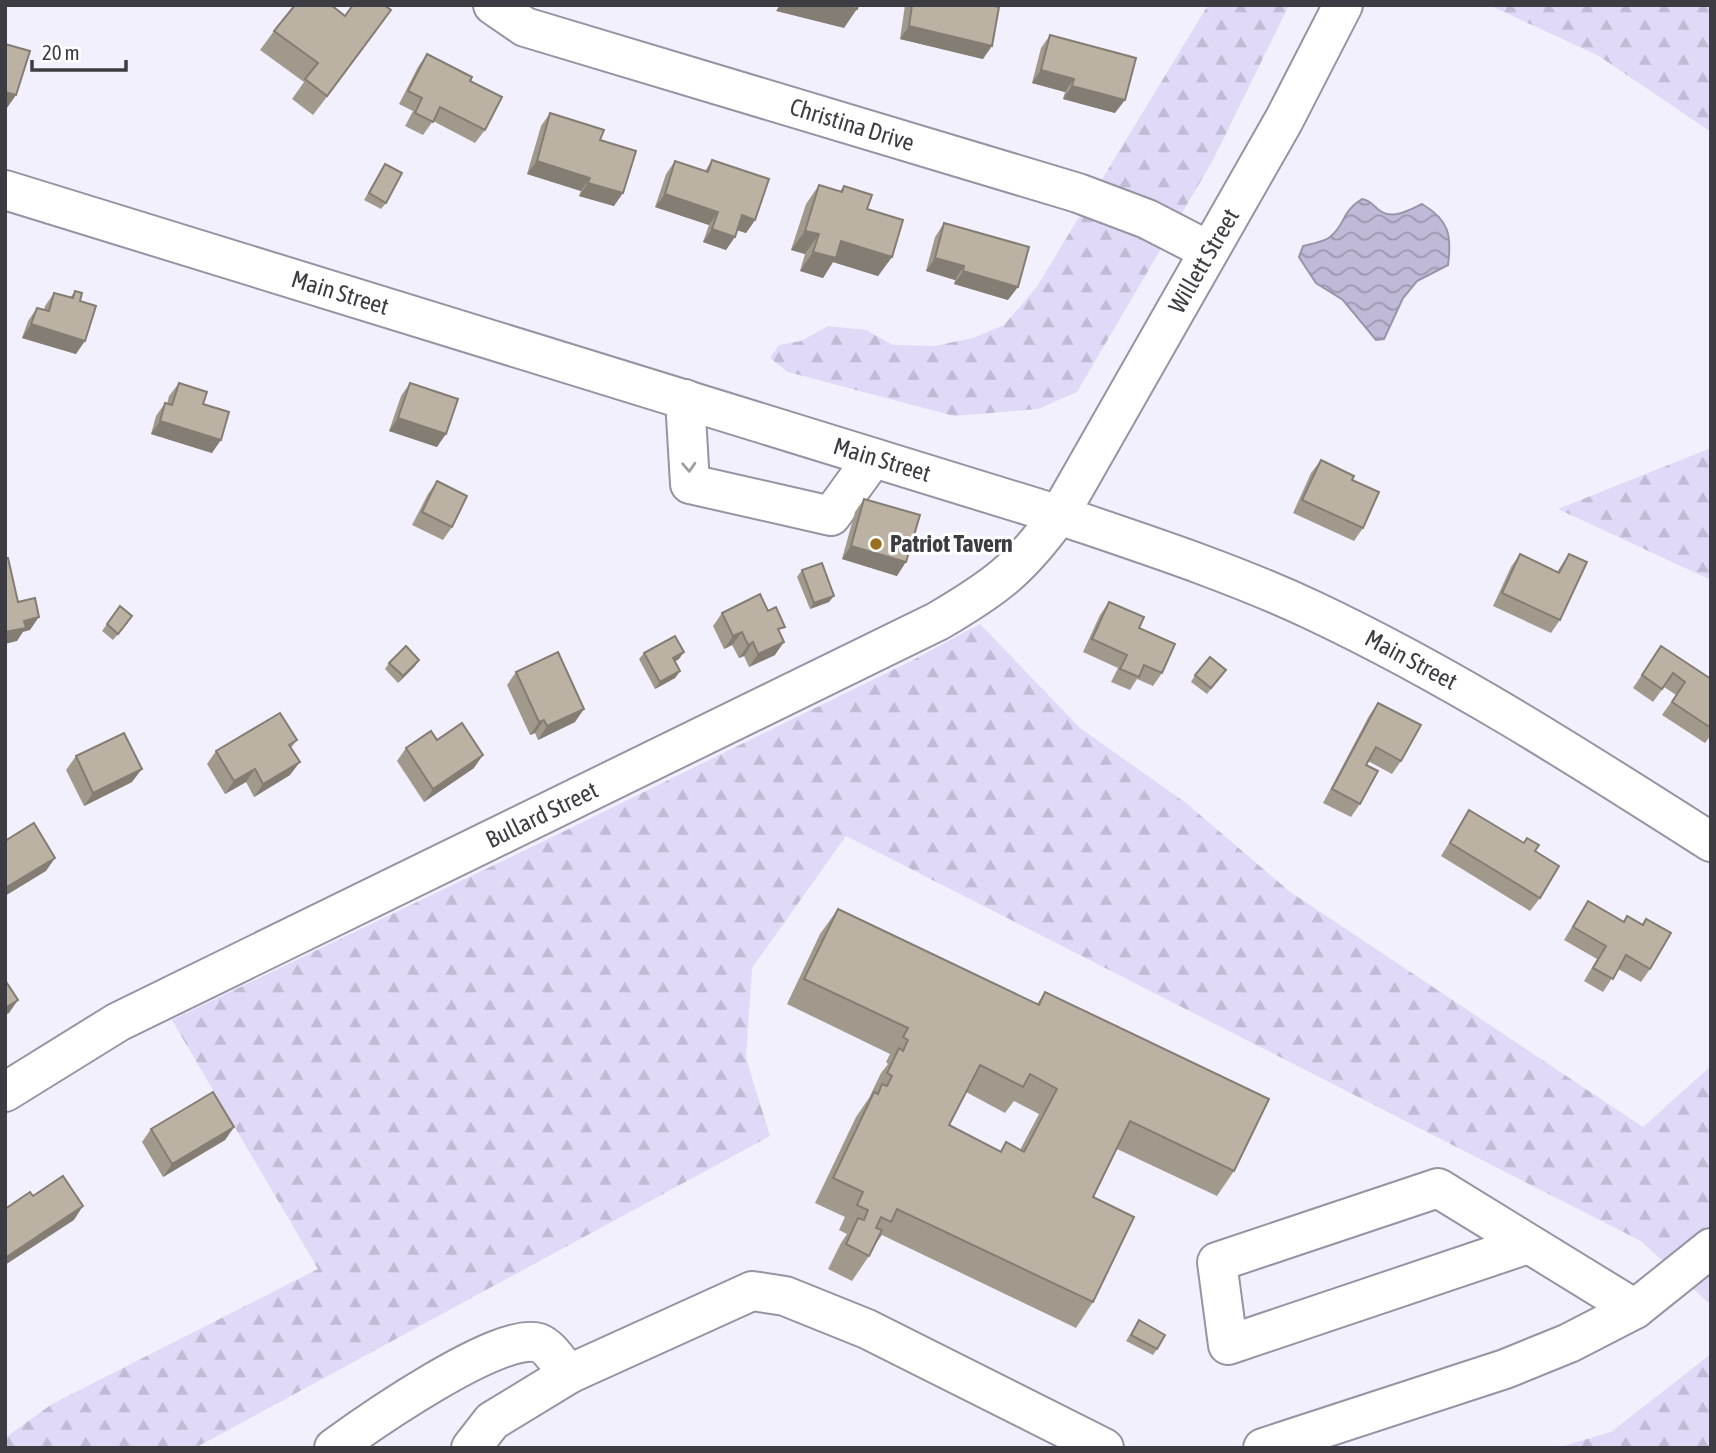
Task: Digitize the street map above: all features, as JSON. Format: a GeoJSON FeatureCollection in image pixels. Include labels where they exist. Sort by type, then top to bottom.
{"type":"FeatureCollection","features":[{"type":"Feature","properties":{"kind":"main road","name":"Christina Drive"},"geometry":{"type":"LineString","coordinates":[[493,5],[524,27],[1078,193],[1147,219],[1209,251]]}},
{"type":"Feature","properties":{"kind":"main road","name":"Willett Street"},"geometry":{"type":"LineString","coordinates":[[1059,515],[1284,120],[1343,5]]}},
{"type":"Feature","properties":{"kind":"main road","name":"Main Street"},"geometry":{"type":"LineString","coordinates":[[5,190],[1059,515],[1232,576],[1369,638],[1514,716],[1711,842]]}},
{"type":"Feature","properties":{"kind":"main road"},"geometry":{"type":"LineString","coordinates":[[685,399],[690,484],[831,516],[873,458]]}},
{"type":"Feature","properties":{"kind":"main road","name":"Bullard Street"},"geometry":{"type":"LineString","coordinates":[[5,1092],[118,1022],[938,621],[980,596],[1014,571],[1029,556],[1059,515]]}},
{"type":"Feature","properties":{"kind":"main road"},"geometry":{"type":"LineString","coordinates":[[1528,1244],[1228,1345],[1217,1262],[1438,1188],[1635,1309]]}},
{"type":"Feature","properties":{"kind":"main road"},"geometry":{"type":"LineString","coordinates":[[1263,1448],[1329,1438],[1569,1343],[1635,1309],[1711,1248]]}},
{"type":"Feature","properties":{"kind":"main road"},"geometry":{"type":"LineString","coordinates":[[471,1448],[492,1422],[569,1374],[752,1291],[785,1296],[867,1329],[1104,1448]]}},
{"type":"Feature","properties":{"kind":"main road"},"geometry":{"type":"LineString","coordinates":[[334,1448],[401,1399],[504,1347],[530,1342],[541,1344],[569,1374]]}},
{"type":"Feature","properties":{"kind":"green space"},"geometry":{"type":"Polygon","coordinates":[[[1208,5],[1289,5],[1213,160],[1077,392],[1038,409],[954,416],[788,372],[770,358],[779,345],[801,341],[828,326],[866,330],[893,345],[934,346],[973,338],[1004,325],[1036,288],[1208,5]]]}},
{"type":"Feature","properties":{"kind":"green space"},"geometry":{"type":"Polygon","coordinates":[[[1489,5],[1711,5],[1711,132],[1599,56],[1489,5]]]}},
{"type":"Feature","properties":{"kind":"green space"},"geometry":{"type":"Polygon","coordinates":[[[1711,448],[1711,580],[1558,509],[1711,448]]]}},
{"type":"Feature","properties":{"kind":"green space"},"geometry":{"type":"Polygon","coordinates":[[[980,624],[1080,728],[1186,803],[1289,891],[1643,1127],[1711,1066],[1711,1305],[1641,1241],[846,836],[752,968],[746,1058],[770,1136],[195,1448],[5,1448],[5,1438],[52,1404],[318,1269],[172,1020],[544,841],[911,661],[980,624]]]}},
{"type":"Feature","properties":{"kind":"green space"},"geometry":{"type":"Polygon","coordinates":[[[1711,1354],[1711,1448],[1556,1448],[1611,1432],[1711,1354]]]}},
{"type":"Feature","properties":{"kind":"water"},"geometry":{"type":"Polygon","coordinates":[[[1362,199],[1392,215],[1422,204],[1443,222],[1449,237],[1448,265],[1417,281],[1403,298],[1384,339],[1376,340],[1343,300],[1316,283],[1299,257],[1303,246],[1330,237],[1350,209],[1362,199]]]}},
{"type":"Feature","properties":{"kind":"building"},"geometry":{"type":"Polygon","coordinates":[[[295,5],[331,5],[345,16],[353,5],[384,5],[391,10],[327,96],[305,79],[318,63],[274,31],[295,5]]]}},
{"type":"Feature","properties":{"kind":"building"},"geometry":{"type":"Polygon","coordinates":[[[912,5],[999,7],[992,46],[909,26],[912,5]]]}},
{"type":"Feature","properties":{"kind":"building"},"geometry":{"type":"Polygon","coordinates":[[[1050,35],[1136,58],[1125,100],[1072,86],[1074,79],[1041,70],[1050,35]]]}},
{"type":"Feature","properties":{"kind":"building"},"geometry":{"type":"Polygon","coordinates":[[[5,44],[30,51],[16,95],[5,92],[5,44]]]}},
{"type":"Feature","properties":{"kind":"building"},"geometry":{"type":"Polygon","coordinates":[[[427,54],[472,77],[470,81],[502,97],[485,130],[440,107],[433,122],[415,113],[422,98],[408,91],[427,54]]]}},
{"type":"Feature","properties":{"kind":"building"},"geometry":{"type":"Polygon","coordinates":[[[550,113],[604,130],[600,140],[636,151],[623,193],[588,183],[590,178],[537,161],[550,113]]]}},
{"type":"Feature","properties":{"kind":"building"},"geometry":{"type":"Polygon","coordinates":[[[712,160],[769,179],[755,220],[742,215],[735,237],[712,229],[718,212],[665,194],[675,161],[708,172],[712,160]]]}},
{"type":"Feature","properties":{"kind":"building"},"geometry":{"type":"Polygon","coordinates":[[[385,164],[402,173],[386,203],[369,193],[385,164]]]}},
{"type":"Feature","properties":{"kind":"building"},"geometry":{"type":"Polygon","coordinates":[[[819,185],[842,192],[844,186],[872,195],[867,209],[903,220],[892,257],[841,241],[836,258],[813,252],[819,234],[805,231],[819,185]]]}},
{"type":"Feature","properties":{"kind":"building"},"geometry":{"type":"Polygon","coordinates":[[[944,223],[1029,247],[1018,287],[963,271],[964,266],[935,258],[944,223]]]}},
{"type":"Feature","properties":{"kind":"building"},"geometry":{"type":"Polygon","coordinates":[[[75,291],[82,293],[80,301],[96,306],[85,341],[31,324],[37,308],[49,311],[54,293],[73,298],[75,291]]]}},
{"type":"Feature","properties":{"kind":"building"},"geometry":{"type":"Polygon","coordinates":[[[179,383],[207,392],[203,404],[229,412],[221,440],[160,421],[165,403],[172,405],[179,383]]]}},
{"type":"Feature","properties":{"kind":"building"},"geometry":{"type":"Polygon","coordinates":[[[410,383],[458,399],[446,434],[398,418],[410,383]]]}},
{"type":"Feature","properties":{"kind":"building"},"geometry":{"type":"Polygon","coordinates":[[[1321,460],[1354,476],[1352,480],[1379,492],[1363,528],[1302,500],[1321,460]]]}},
{"type":"Feature","properties":{"kind":"building"},"geometry":{"type":"Polygon","coordinates":[[[437,481],[467,496],[452,527],[422,512],[437,481]]]}},
{"type":"Feature","properties":{"kind":"building","name":"Patriot Tavern"},"geometry":{"type":"Polygon","coordinates":[[[864,499],[920,515],[906,562],[851,546],[864,499]]]}},
{"type":"Feature","properties":{"kind":"building"},"geometry":{"type":"Polygon","coordinates":[[[1520,554],[1559,573],[1569,554],[1587,562],[1560,620],[1502,593],[1520,554]]]}},
{"type":"Feature","properties":{"kind":"building"},"geometry":{"type":"Polygon","coordinates":[[[5,558],[8,558],[18,602],[35,598],[39,617],[24,621],[26,628],[5,632],[5,558]]]}},
{"type":"Feature","properties":{"kind":"building"},"geometry":{"type":"Polygon","coordinates":[[[822,563],[834,596],[814,603],[802,570],[822,563]]]}},
{"type":"Feature","properties":{"kind":"building"},"geometry":{"type":"Polygon","coordinates":[[[760,594],[768,611],[776,607],[785,627],[778,629],[784,642],[758,654],[753,642],[748,645],[742,632],[733,636],[722,613],[760,594]]]}},
{"type":"Feature","properties":{"kind":"building"},"geometry":{"type":"Polygon","coordinates":[[[1109,602],[1144,617],[1139,628],[1175,644],[1162,673],[1144,665],[1139,677],[1120,669],[1127,655],[1092,639],[1109,602]]]}},
{"type":"Feature","properties":{"kind":"building"},"geometry":{"type":"Polygon","coordinates":[[[120,606],[132,616],[118,634],[107,624],[120,606]]]}},
{"type":"Feature","properties":{"kind":"building"},"geometry":{"type":"Polygon","coordinates":[[[675,636],[684,652],[673,658],[680,671],[660,682],[644,653],[675,636]]]}},
{"type":"Feature","properties":{"kind":"building"},"geometry":{"type":"Polygon","coordinates":[[[406,646],[419,660],[403,676],[389,663],[406,646]]]}},
{"type":"Feature","properties":{"kind":"building"},"geometry":{"type":"Polygon","coordinates":[[[1661,646],[1711,679],[1711,728],[1672,702],[1685,682],[1673,673],[1662,689],[1642,675],[1661,646]]]}},
{"type":"Feature","properties":{"kind":"building"},"geometry":{"type":"Polygon","coordinates":[[[558,652],[584,709],[547,726],[544,720],[539,722],[516,672],[558,652]]]}},
{"type":"Feature","properties":{"kind":"building"},"geometry":{"type":"Polygon","coordinates":[[[1210,657],[1226,670],[1211,688],[1195,675],[1210,657]]]}},
{"type":"Feature","properties":{"kind":"building"},"geometry":{"type":"Polygon","coordinates":[[[1378,703],[1421,725],[1401,761],[1376,747],[1366,765],[1378,771],[1360,804],[1332,789],[1378,703]]]}},
{"type":"Feature","properties":{"kind":"building"},"geometry":{"type":"Polygon","coordinates":[[[280,713],[297,740],[289,745],[300,762],[263,784],[255,769],[234,781],[216,751],[280,713]]]}},
{"type":"Feature","properties":{"kind":"building"},"geometry":{"type":"Polygon","coordinates":[[[462,723],[483,755],[433,789],[406,748],[431,731],[437,740],[462,723]]]}},
{"type":"Feature","properties":{"kind":"building"},"geometry":{"type":"Polygon","coordinates":[[[124,733],[142,769],[93,793],[76,756],[124,733]]]}},
{"type":"Feature","properties":{"kind":"building"},"geometry":{"type":"Polygon","coordinates":[[[1469,810],[1524,843],[1527,838],[1539,845],[1535,851],[1559,866],[1540,898],[1450,843],[1469,810]]]}},
{"type":"Feature","properties":{"kind":"building"},"geometry":{"type":"Polygon","coordinates":[[[34,823],[55,858],[5,888],[5,841],[34,823]]]}},
{"type":"Feature","properties":{"kind":"building"},"geometry":{"type":"Polygon","coordinates":[[[1588,901],[1624,922],[1627,916],[1643,925],[1646,919],[1671,933],[1650,969],[1626,955],[1613,979],[1593,968],[1606,946],[1573,927],[1588,901]]]}},
{"type":"Feature","properties":{"kind":"building"},"geometry":{"type":"Polygon","coordinates":[[[838,909],[1039,1005],[1045,992],[1269,1099],[1234,1171],[1130,1121],[1093,1197],[1134,1217],[1093,1302],[897,1209],[891,1222],[881,1217],[876,1228],[882,1230],[869,1256],[846,1244],[858,1218],[864,1220],[868,1210],[857,1205],[863,1192],[833,1178],[874,1092],[878,1094],[882,1084],[887,1086],[892,1076],[887,1073],[899,1048],[903,1051],[908,1040],[903,1037],[908,1028],[804,979],[838,909]],[[980,1065],[949,1125],[1001,1152],[1006,1142],[1024,1152],[1057,1089],[1030,1074],[1023,1087],[980,1065]]]}},
{"type":"Feature","properties":{"kind":"building"},"geometry":{"type":"Polygon","coordinates":[[[5,980],[18,1000],[5,1008],[5,980]]]}},
{"type":"Feature","properties":{"kind":"building"},"geometry":{"type":"Polygon","coordinates":[[[213,1092],[234,1127],[172,1164],[151,1129],[213,1092]]]}},
{"type":"Feature","properties":{"kind":"building"},"geometry":{"type":"Polygon","coordinates":[[[63,1176],[83,1206],[5,1258],[5,1209],[30,1192],[33,1196],[63,1176]]]}},
{"type":"Feature","properties":{"kind":"building"},"geometry":{"type":"Polygon","coordinates":[[[1139,1320],[1165,1335],[1157,1349],[1131,1335],[1139,1320]]]}},
{"type":"Feature","properties":{"kind":"place","name":"Patriot Tavern"},"geometry":{"type":"Point","coordinates":[876,544]}}]}
